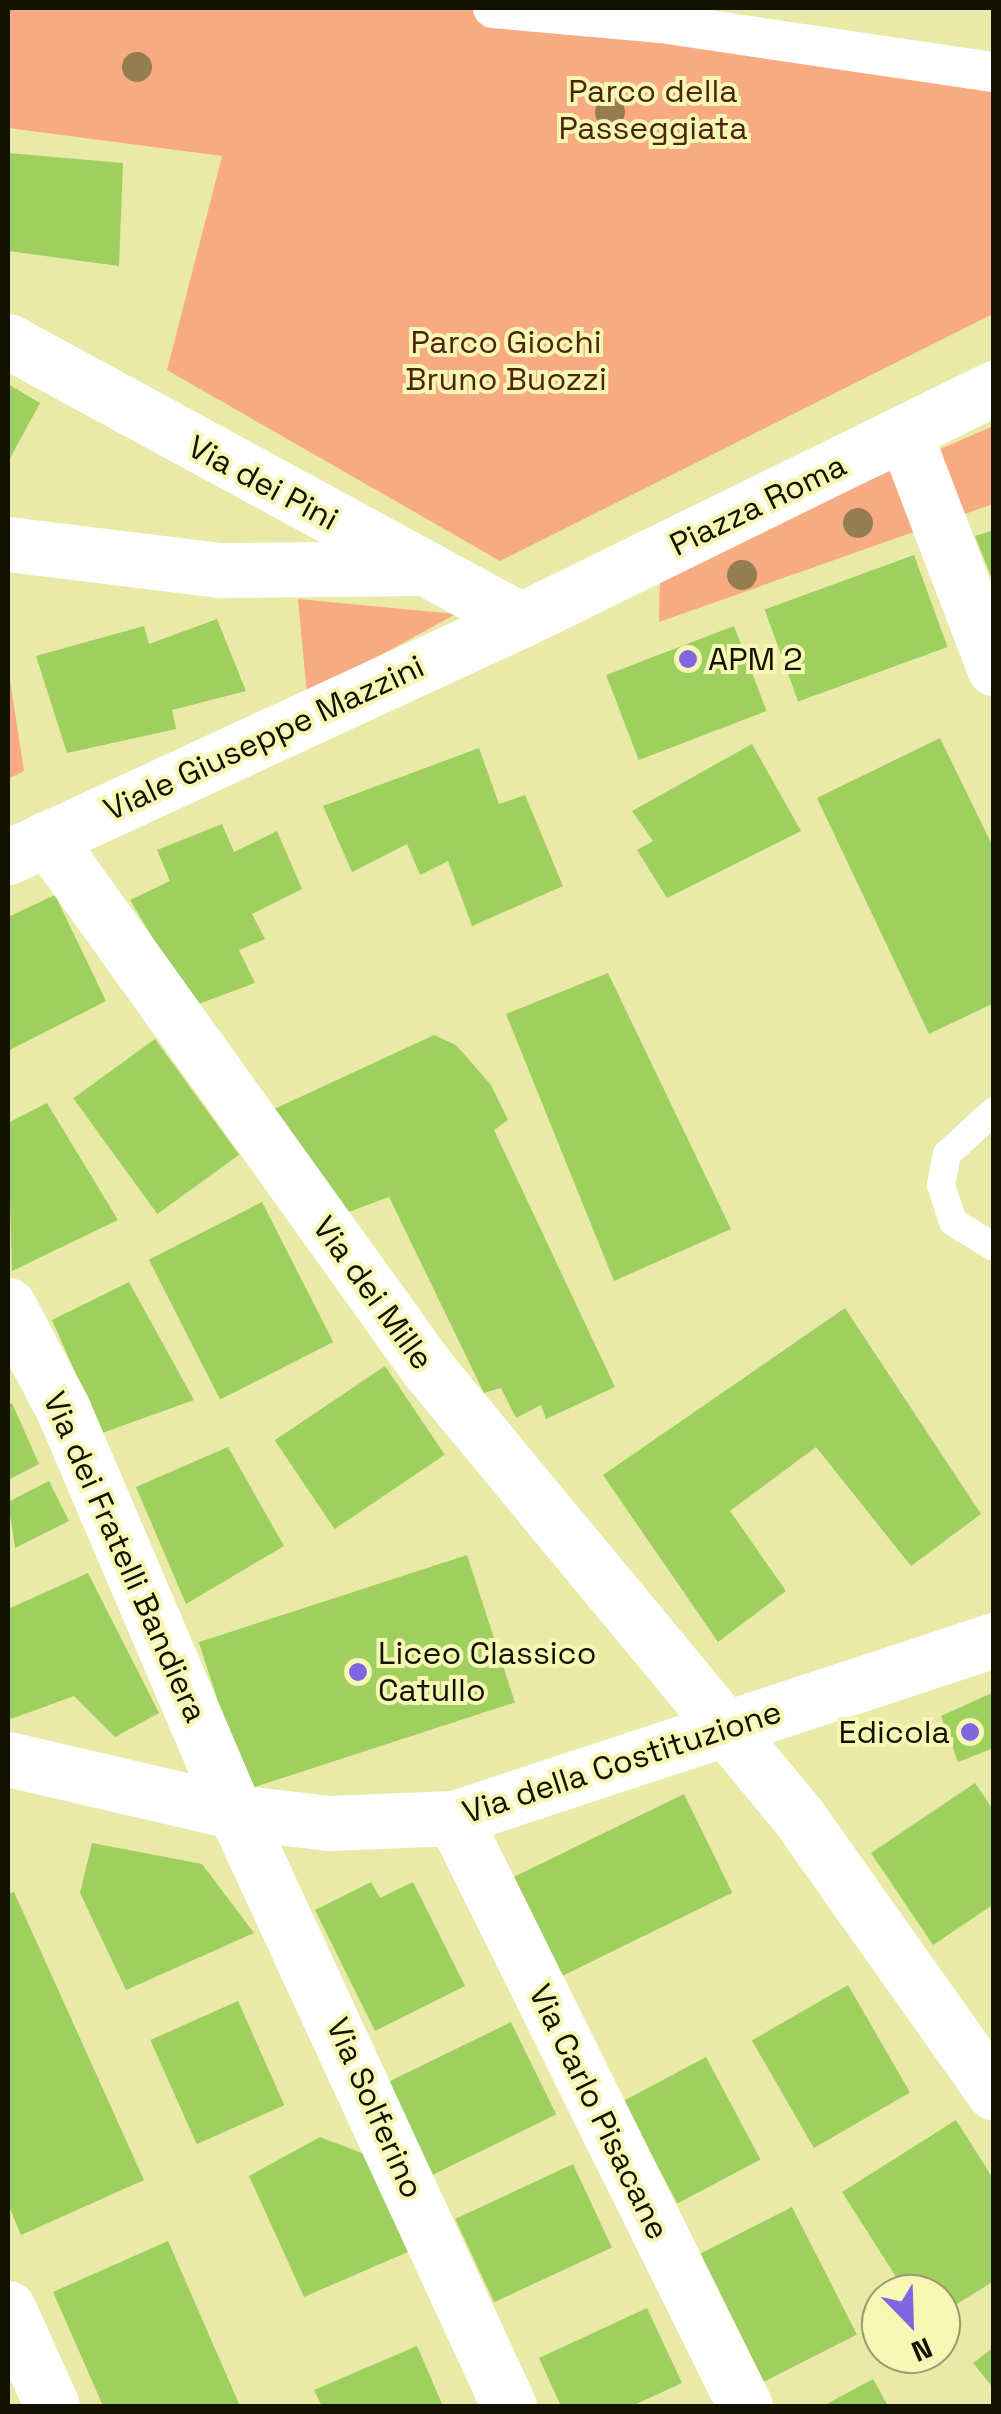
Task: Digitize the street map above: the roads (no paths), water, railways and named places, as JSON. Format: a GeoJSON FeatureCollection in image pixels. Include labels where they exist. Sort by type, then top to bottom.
{"type":"FeatureCollection","features":[{"type":"Feature","properties":{"kind":"street"},"geometry":{"type":"LineString","coordinates":[[492,8],[661,23],[994,72]]}},
{"type":"Feature","properties":{"kind":"street","name":"Via dei Pini"},"geometry":{"type":"LineString","coordinates":[[8,341],[521,620]]}},
{"type":"Feature","properties":{"kind":"street","name":"Piazza Roma"},"geometry":{"type":"LineString","coordinates":[[521,620],[994,388]]}},
{"type":"Feature","properties":{"kind":"street"},"geometry":{"type":"LineString","coordinates":[[904,432],[994,668]]}},
{"type":"Feature","properties":{"kind":"street"},"geometry":{"type":"LineString","coordinates":[[8,544],[208,569],[422,568]]}},
{"type":"Feature","properties":{"kind":"street","name":"Viale Giuseppe Mazzini"},"geometry":{"type":"LineString","coordinates":[[27,847],[521,620]]}},
{"type":"Feature","properties":{"kind":"street","name":"Via dei Mille"},"geometry":{"type":"LineString","coordinates":[[27,847],[428,1370],[825,1851],[994,2094]]}},
{"type":"Feature","properties":{"kind":"street","name":"Via dei Fratelli Bandiera"},"geometry":{"type":"LineString","coordinates":[[8,1304],[63,1409],[235,1812]]}},
{"type":"Feature","properties":{"kind":"street","name":"Via della Costituzione"},"geometry":{"type":"LineString","coordinates":[[8,1759],[235,1812],[344,1823],[454,1818],[994,1640]]}},
{"type":"Feature","properties":{"kind":"street","name":"Via Solferino"},"geometry":{"type":"LineString","coordinates":[[235,1812],[509,2406]]}},
{"type":"Feature","properties":{"kind":"street","name":"Via Carlo Pisacane"},"geometry":{"type":"LineString","coordinates":[[454,1818],[745,2406]]}},
{"type":"Feature","properties":{"kind":"street"},"geometry":{"type":"LineString","coordinates":[[8,2308],[52,2406]]}},
{"type":"Feature","properties":{"kind":"lane"},"geometry":{"type":"LineString","coordinates":[[994,1111],[947,1154],[941,1185],[953,1222],[994,1247]]}},
{"type":"Feature","properties":{"kind":"place","name":"APM 2"},"geometry":{"type":"Point","coordinates":[688,659]}},
{"type":"Feature","properties":{"kind":"place","name":"Liceo Classico Catullo"},"geometry":{"type":"Point","coordinates":[358,1672]}},
{"type":"Feature","properties":{"kind":"place","name":"Edicola"},"geometry":{"type":"Point","coordinates":[970,1732]}},
{"type":"Feature","properties":{"kind":"park label","name":"Parco della Passeggiata"},"geometry":{"type":"Point","coordinates":[653,110]}},
{"type":"Feature","properties":{"kind":"park label","name":"Parco Giochi Bruno Buozzi"},"geometry":{"type":"Point","coordinates":[506,362]}}]}
